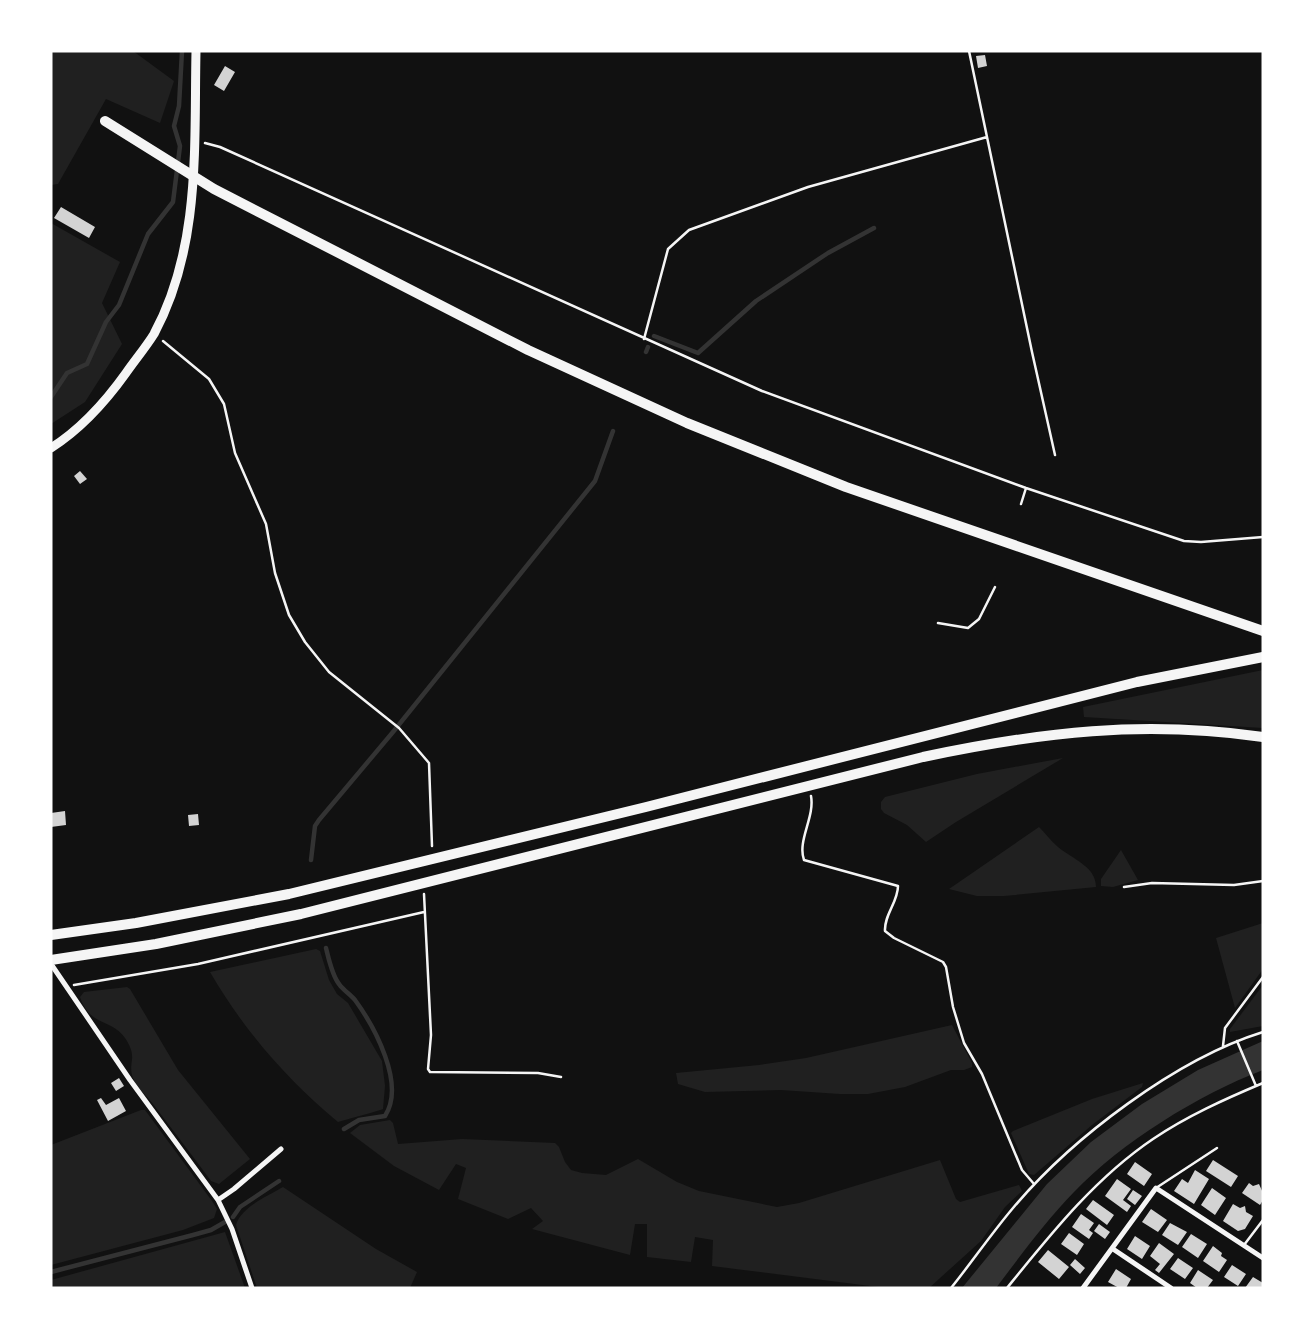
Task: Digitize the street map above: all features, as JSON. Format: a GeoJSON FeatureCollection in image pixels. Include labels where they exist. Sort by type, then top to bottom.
{"type":"FeatureCollection","features":[{"type":"Feature","properties":{"kind":"highway"},"geometry":{"type":"LineString","coordinates":[[105,121],[214,189],[528,350],[687,423],[846,487],[1263,631]]}},
{"type":"Feature","properties":{"kind":"highway"},"geometry":{"type":"LineString","coordinates":[[51,935],[230,906],[433,860],[1137,682],[1263,657]]}},
{"type":"Feature","properties":{"kind":"highway"},"geometry":{"type":"LineString","coordinates":[[51,962],[221,932],[983,745],[1084,730],[1189,729],[1263,737]]}},
{"type":"Feature","properties":{"kind":"main road"},"geometry":{"type":"LineString","coordinates":[[51,448],[64,440],[108,397],[154,333],[179,272],[193,201],[197,51]]}},
{"type":"Feature","properties":{"kind":"street"},"geometry":{"type":"LineString","coordinates":[[51,962],[130,1080],[218,1200],[232,1229],[252,1288]]}},
{"type":"Feature","properties":{"kind":"street"},"geometry":{"type":"LineString","coordinates":[[218,1200],[281,1149]]}},
{"type":"Feature","properties":{"kind":"street"},"geometry":{"type":"LineString","coordinates":[[1083,1288],[1156,1188],[1263,1258]]}},
{"type":"Feature","properties":{"kind":"street"},"geometry":{"type":"LineString","coordinates":[[1113,1250],[1171,1288]]}},
{"type":"Feature","properties":{"kind":"lane"},"geometry":{"type":"LineString","coordinates":[[1156,1188],[1217,1148]]}},
{"type":"Feature","properties":{"kind":"lane"},"geometry":{"type":"LineString","coordinates":[[1244,1245],[1263,1220]]}},
{"type":"Feature","properties":{"kind":"path"},"geometry":{"type":"LineString","coordinates":[[969,51],[1055,455]]}},
{"type":"Feature","properties":{"kind":"path"},"geometry":{"type":"LineString","coordinates":[[644,339],[668,249],[689,230],[808,187],[987,137]]}},
{"type":"Feature","properties":{"kind":"path"},"geometry":{"type":"LineString","coordinates":[[195,140],[220,147],[762,391],[1026,488],[1184,541],[1263,537]]}},
{"type":"Feature","properties":{"kind":"path"},"geometry":{"type":"LineString","coordinates":[[154,333],[209,379],[224,404],[235,453],[265,524],[275,573],[289,615],[305,642],[329,672],[399,728],[429,763],[433,860]]}},
{"type":"Feature","properties":{"kind":"path"},"geometry":{"type":"LineString","coordinates":[[1021,503],[1026,488]]}},
{"type":"Feature","properties":{"kind":"path"},"geometry":{"type":"LineString","coordinates":[[939,622],[968,628],[979,619],[995,587]]}},
{"type":"Feature","properties":{"kind":"path"},"geometry":{"type":"LineString","coordinates":[[810,786],[813,806],[802,851],[804,860],[898,886],[885,931],[943,962],[946,967],[964,1043],[982,1074],[1022,1170],[1034,1184]]}},
{"type":"Feature","properties":{"kind":"path"},"geometry":{"type":"LineString","coordinates":[[1124,887],[1152,883],[1234,885],[1263,881]]}},
{"type":"Feature","properties":{"kind":"path"},"geometry":{"type":"LineString","coordinates":[[424,883],[431,1035],[430,1072],[538,1073],[561,1077]]}},
{"type":"Feature","properties":{"kind":"path"},"geometry":{"type":"LineString","coordinates":[[66,986],[198,964],[424,912]]}},
{"type":"Feature","properties":{"kind":"path"},"geometry":{"type":"LineString","coordinates":[[1223,1046],[1225,1028],[1263,977]]}},
{"type":"Feature","properties":{"kind":"path"},"geometry":{"type":"LineString","coordinates":[[951,1288],[1034,1184],[1087,1135],[1129,1102],[1223,1046],[1263,1032]]}},
{"type":"Feature","properties":{"kind":"path"},"geometry":{"type":"LineString","coordinates":[[1237,1041],[1256,1086]]}},
{"type":"Feature","properties":{"kind":"path"},"geometry":{"type":"LineString","coordinates":[[1007,1288],[1076,1207],[1152,1139],[1189,1116],[1263,1083]]}},
{"type":"Feature","properties":{"kind":"shaded area"},"geometry":{"type":"Polygon","coordinates":[[[51,51],[133,51],[174,81],[160,123],[106,99],[58,184],[51,185],[51,51]]]}},
{"type":"Feature","properties":{"kind":"shaded area"},"geometry":{"type":"Polygon","coordinates":[[[51,223],[120,262],[102,303],[122,344],[85,402],[51,424],[51,223]]]}},
{"type":"Feature","properties":{"kind":"shaded area"},"geometry":{"type":"Polygon","coordinates":[[[1263,670],[1263,728],[1084,717],[1083,707],[1263,670]]]}},
{"type":"Feature","properties":{"kind":"shaded area"},"geometry":{"type":"Polygon","coordinates":[[[1063,758],[926,842],[907,825],[881,809],[881,802],[885,797],[977,774],[1063,758]]]}},
{"type":"Feature","properties":{"kind":"shaded area"},"geometry":{"type":"Polygon","coordinates":[[[1039,827],[1058,847],[1088,868],[1096,887],[1004,896],[977,896],[949,889],[1039,827]]]}},
{"type":"Feature","properties":{"kind":"shaded area"},"geometry":{"type":"Polygon","coordinates":[[[1121,850],[1138,880],[1113,887],[1101,886],[1101,879],[1121,850]]]}},
{"type":"Feature","properties":{"kind":"shaded area"},"geometry":{"type":"Polygon","coordinates":[[[1263,923],[1263,969],[1235,1008],[1216,938],[1263,923]]]}},
{"type":"Feature","properties":{"kind":"shaded area"},"geometry":{"type":"Polygon","coordinates":[[[316,949],[320,951],[329,980],[337,994],[348,1003],[382,1061],[385,1086],[383,1109],[338,1122],[301,1089],[267,1053],[210,972],[316,949]]]}},
{"type":"Feature","properties":{"kind":"shaded area"},"geometry":{"type":"Polygon","coordinates":[[[1263,985],[1263,1026],[1230,1032],[1230,1029],[1263,985]]]}},
{"type":"Feature","properties":{"kind":"shaded area"},"geometry":{"type":"Polygon","coordinates":[[[127,987],[178,1070],[250,1159],[219,1184],[211,1181],[137,1085],[133,1078],[131,1051],[125,1038],[113,1027],[89,1013],[80,997],[84,992],[127,987]]]}},
{"type":"Feature","properties":{"kind":"shaded area"},"geometry":{"type":"Polygon","coordinates":[[[952,1025],[972,1067],[951,1070],[905,1087],[868,1094],[840,1094],[781,1090],[705,1092],[678,1084],[676,1073],[806,1058],[952,1025]]]}},
{"type":"Feature","properties":{"kind":"shaded area"},"geometry":{"type":"Polygon","coordinates":[[[1263,1041],[1263,1070],[1187,1106],[1115,1155],[1063,1203],[996,1288],[962,1288],[1047,1184],[1091,1142],[1142,1104],[1198,1070],[1263,1041]]]}},
{"type":"Feature","properties":{"kind":"shaded area"},"geometry":{"type":"Polygon","coordinates":[[[1143,1083],[1142,1087],[1092,1125],[1034,1175],[1029,1174],[1011,1133],[1013,1131],[1092,1099],[1143,1083]]]}},
{"type":"Feature","properties":{"kind":"shaded area"},"geometry":{"type":"Polygon","coordinates":[[[145,1110],[212,1201],[217,1209],[214,1218],[183,1230],[51,1265],[51,1145],[145,1110]]]}},
{"type":"Feature","properties":{"kind":"shaded area"},"geometry":{"type":"Polygon","coordinates":[[[390,1120],[398,1144],[462,1139],[555,1143],[571,1170],[606,1175],[638,1159],[677,1182],[699,1191],[777,1207],[799,1203],[940,1160],[956,1199],[960,1202],[1019,1185],[1022,1191],[1005,1207],[981,1241],[929,1288],[886,1288],[712,1266],[713,1240],[695,1237],[691,1262],[647,1257],[647,1224],[635,1224],[630,1255],[532,1229],[543,1221],[531,1208],[508,1219],[458,1199],[466,1168],[456,1164],[439,1190],[394,1166],[350,1133],[360,1125],[390,1120]]]}},
{"type":"Feature","properties":{"kind":"shaded area"},"geometry":{"type":"Polygon","coordinates":[[[283,1187],[376,1249],[417,1272],[410,1288],[257,1288],[236,1225],[249,1207],[283,1187]]]}},
{"type":"Feature","properties":{"kind":"shaded area"},"geometry":{"type":"Polygon","coordinates":[[[225,1232],[245,1288],[51,1288],[51,1280],[225,1232]]]}},
{"type":"Feature","properties":{"kind":"building"},"geometry":{"type":"Polygon","coordinates":[[[985,55],[987,66],[978,68],[976,56],[985,55]]]}},
{"type":"Feature","properties":{"kind":"building"},"geometry":{"type":"Polygon","coordinates":[[[225,66],[235,72],[224,91],[214,85],[225,66]]]}},
{"type":"Feature","properties":{"kind":"building"},"geometry":{"type":"Polygon","coordinates":[[[61,207],[95,227],[89,238],[54,218],[61,207]]]}},
{"type":"Feature","properties":{"kind":"building"},"geometry":{"type":"Polygon","coordinates":[[[80,471],[87,479],[80,484],[74,476],[80,471]]]}},
{"type":"Feature","properties":{"kind":"building"},"geometry":{"type":"Polygon","coordinates":[[[65,811],[66,825],[51,827],[51,813],[65,811]]]}},
{"type":"Feature","properties":{"kind":"building"},"geometry":{"type":"Polygon","coordinates":[[[198,814],[199,825],[189,826],[188,815],[198,814]]]}},
{"type":"Feature","properties":{"kind":"building"},"geometry":{"type":"Polygon","coordinates":[[[119,1078],[124,1086],[116,1091],[111,1083],[119,1078]]]}},
{"type":"Feature","properties":{"kind":"building"},"geometry":{"type":"Polygon","coordinates":[[[101,1098],[106,1105],[119,1098],[126,1111],[108,1121],[97,1100],[101,1098]]]}},
{"type":"Feature","properties":{"kind":"building"},"geometry":{"type":"Polygon","coordinates":[[[1213,1160],[1238,1176],[1231,1187],[1206,1171],[1213,1160]]]}},
{"type":"Feature","properties":{"kind":"building"},"geometry":{"type":"Polygon","coordinates":[[[1135,1162],[1152,1174],[1144,1186],[1127,1174],[1135,1162]]]}},
{"type":"Feature","properties":{"kind":"building"},"geometry":{"type":"Polygon","coordinates":[[[1195,1170],[1209,1179],[1194,1204],[1174,1191],[1182,1179],[1188,1183],[1195,1170]]]}},
{"type":"Feature","properties":{"kind":"building"},"geometry":{"type":"Polygon","coordinates":[[[1117,1179],[1131,1189],[1123,1200],[1131,1206],[1127,1212],[1105,1196],[1117,1179]]]}},
{"type":"Feature","properties":{"kind":"building"},"geometry":{"type":"Polygon","coordinates":[[[1249,1183],[1253,1186],[1259,1184],[1263,1193],[1260,1205],[1242,1193],[1249,1183]]]}},
{"type":"Feature","properties":{"kind":"building"},"geometry":{"type":"Polygon","coordinates":[[[1212,1188],[1226,1198],[1215,1215],[1201,1205],[1212,1188]]]}},
{"type":"Feature","properties":{"kind":"building"},"geometry":{"type":"Polygon","coordinates":[[[1133,1190],[1142,1196],[1135,1205],[1127,1199],[1133,1190]]]}},
{"type":"Feature","properties":{"kind":"building"},"geometry":{"type":"Polygon","coordinates":[[[1093,1200],[1114,1215],[1107,1225],[1086,1209],[1093,1200]]]}},
{"type":"Feature","properties":{"kind":"building"},"geometry":{"type":"Polygon","coordinates":[[[1233,1204],[1240,1208],[1245,1206],[1246,1212],[1253,1216],[1245,1229],[1238,1231],[1223,1221],[1233,1204]]]}},
{"type":"Feature","properties":{"kind":"building"},"geometry":{"type":"Polygon","coordinates":[[[1151,1209],[1167,1220],[1158,1232],[1142,1222],[1151,1209]]]}},
{"type":"Feature","properties":{"kind":"building"},"geometry":{"type":"Polygon","coordinates":[[[1081,1214],[1094,1223],[1089,1230],[1093,1233],[1089,1239],[1072,1227],[1081,1214]]]}},
{"type":"Feature","properties":{"kind":"building"},"geometry":{"type":"Polygon","coordinates":[[[1170,1223],[1187,1232],[1178,1245],[1162,1235],[1170,1223]]]}},
{"type":"Feature","properties":{"kind":"building"},"geometry":{"type":"Polygon","coordinates":[[[1099,1224],[1110,1232],[1105,1239],[1094,1231],[1099,1224]]]}},
{"type":"Feature","properties":{"kind":"building"},"geometry":{"type":"Polygon","coordinates":[[[1069,1233],[1084,1244],[1077,1255],[1061,1244],[1069,1233]]]}},
{"type":"Feature","properties":{"kind":"building"},"geometry":{"type":"Polygon","coordinates":[[[1191,1234],[1207,1244],[1198,1258],[1182,1247],[1191,1234]]]}},
{"type":"Feature","properties":{"kind":"building"},"geometry":{"type":"Polygon","coordinates":[[[1135,1236],[1150,1246],[1142,1259],[1127,1249],[1135,1236]]]}},
{"type":"Feature","properties":{"kind":"building"},"geometry":{"type":"Polygon","coordinates":[[[1159,1243],[1174,1254],[1159,1273],[1155,1270],[1160,1264],[1150,1256],[1159,1243]]]}},
{"type":"Feature","properties":{"kind":"building"},"geometry":{"type":"Polygon","coordinates":[[[1213,1246],[1227,1260],[1219,1272],[1203,1261],[1213,1246]]]}},
{"type":"Feature","properties":{"kind":"building"},"geometry":{"type":"Polygon","coordinates":[[[1048,1250],[1069,1267],[1059,1279],[1038,1262],[1048,1250]]]}},
{"type":"Feature","properties":{"kind":"building"},"geometry":{"type":"Polygon","coordinates":[[[1178,1258],[1193,1268],[1185,1279],[1170,1269],[1178,1258]]]}},
{"type":"Feature","properties":{"kind":"building"},"geometry":{"type":"Polygon","coordinates":[[[1075,1259],[1085,1268],[1080,1274],[1070,1265],[1075,1259]]]}},
{"type":"Feature","properties":{"kind":"building"},"geometry":{"type":"Polygon","coordinates":[[[1232,1265],[1246,1274],[1238,1286],[1224,1277],[1232,1265]]]}},
{"type":"Feature","properties":{"kind":"building"},"geometry":{"type":"Polygon","coordinates":[[[1116,1269],[1131,1279],[1126,1288],[1119,1288],[1108,1282],[1116,1269]]]}},
{"type":"Feature","properties":{"kind":"building"},"geometry":{"type":"Polygon","coordinates":[[[1198,1270],[1213,1280],[1207,1288],[1197,1288],[1190,1283],[1198,1270]]]}},
{"type":"Feature","properties":{"kind":"building"},"geometry":{"type":"Polygon","coordinates":[[[1253,1277],[1263,1283],[1263,1288],[1245,1288],[1253,1277]]]}},
{"type":"Feature","properties":{"kind":"waterway"},"geometry":{"type":"LineString","coordinates":[[51,397],[67,373],[87,364],[106,322],[119,305],[148,234],[173,202],[180,146],[174,126],[179,106],[182,51]]}},
{"type":"Feature","properties":{"kind":"waterway"},"geometry":{"type":"LineString","coordinates":[[654,336],[698,353],[756,301],[828,253],[874,228]]}},
{"type":"Feature","properties":{"kind":"waterway"},"geometry":{"type":"LineString","coordinates":[[646,352],[648,347]]}},
{"type":"Feature","properties":{"kind":"waterway"},"geometry":{"type":"LineString","coordinates":[[311,860],[315,826],[319,820],[595,481],[613,431]]}},
{"type":"Feature","properties":{"kind":"waterway"},"geometry":{"type":"LineString","coordinates":[[326,948],[337,980],[355,1000],[371,1025],[385,1056],[392,1088],[391,1103],[385,1116],[359,1120],[344,1129]]}},
{"type":"Feature","properties":{"kind":"waterway"},"geometry":{"type":"LineString","coordinates":[[233,1217],[240,1207],[279,1181]]}},
{"type":"Feature","properties":{"kind":"waterway"},"geometry":{"type":"LineString","coordinates":[[51,1272],[211,1230],[225,1222]]}}]}
